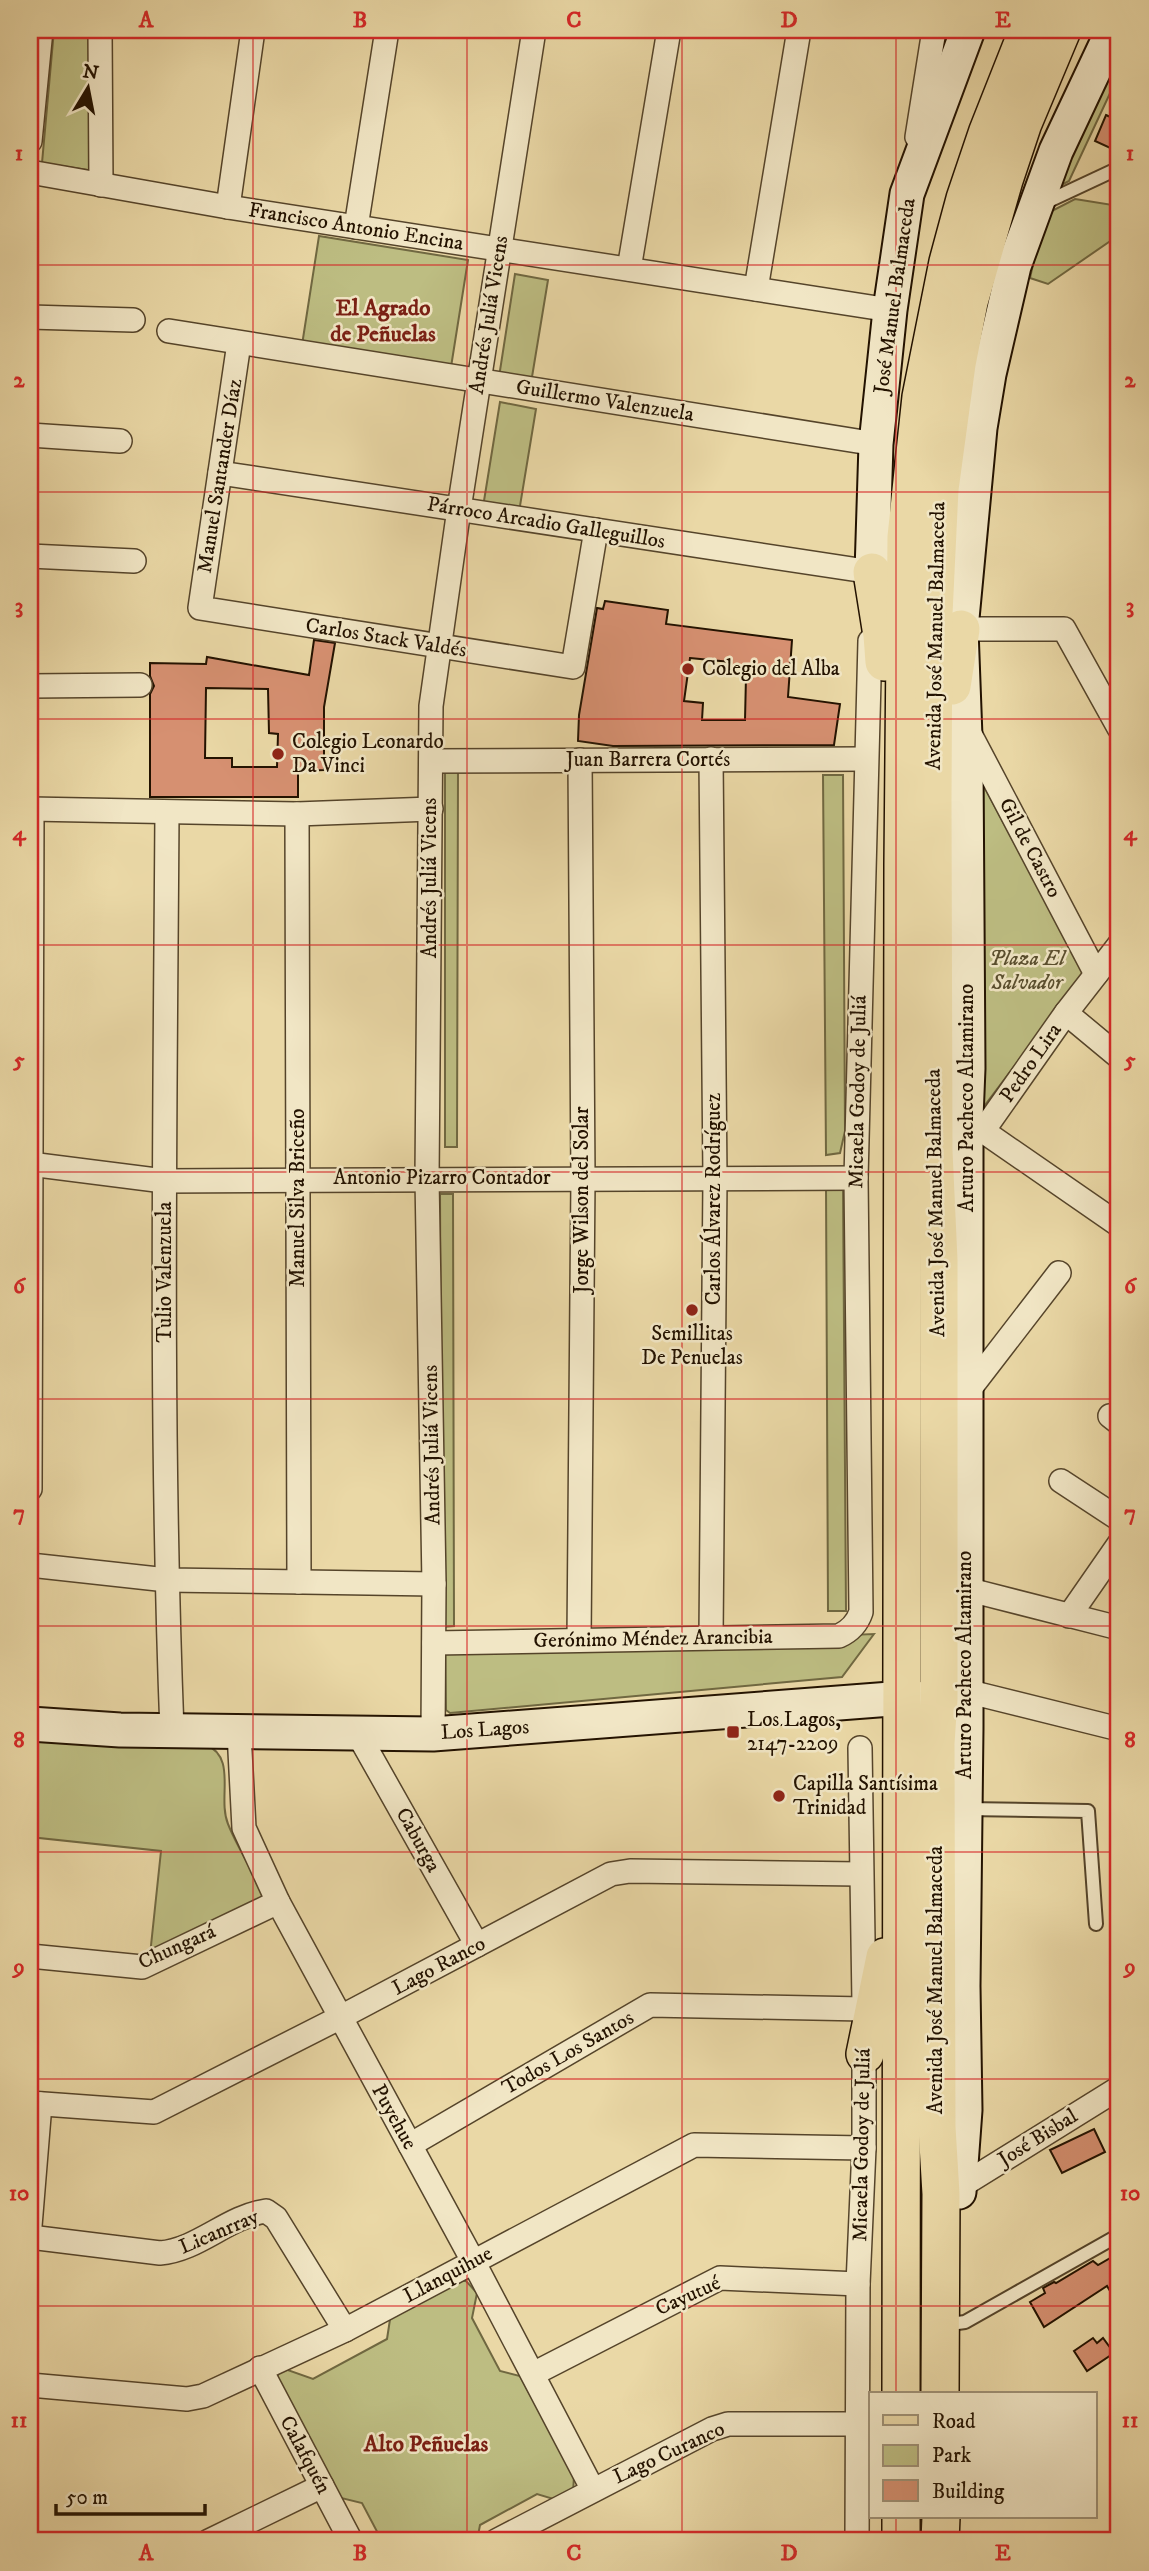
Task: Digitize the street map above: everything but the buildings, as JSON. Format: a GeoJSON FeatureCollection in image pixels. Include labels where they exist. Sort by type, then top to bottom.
{"type":"FeatureCollection","features":[{"type":"Feature","properties":{"kind":"main road","name":"Avenida José Manuel Balmaceda"},"geometry":{"type":"LineString","coordinates":[[901,2392],[901,1742],[936,1696],[904,865],[905,567],[912,469],[921,397],[948,262],[965,199],[1028,30]]}},
{"type":"Feature","properties":{"kind":"main road","name":"Avenida José Manuel Balmaceda"},"geometry":{"type":"LineString","coordinates":[[940,2392],[940,2272],[950,2193],[936,2099],[939,1274],[934,1151],[933,801],[936,552],[940,489],[957,364],[969,302],[1023,123],[1062,30]]}},
{"type":"Feature","properties":{"kind":"main road"},"geometry":{"type":"LineString","coordinates":[[872,572],[883,635],[891,787],[904,865]]}},
{"type":"Feature","properties":{"kind":"main road"},"geometry":{"type":"LineString","coordinates":[[933,801],[961,629]]}},
{"type":"Feature","properties":{"kind":"main road"},"geometry":{"type":"LineString","coordinates":[[865,2054],[891,1930],[901,1906]]}},
{"type":"Feature","properties":{"kind":"main road"},"geometry":{"type":"LineString","coordinates":[[901,2102],[907,2124],[911,2161],[916,2174],[924,2188],[950,2193]]}},
{"type":"Feature","properties":{"kind":"main road"},"geometry":{"type":"LineString","coordinates":[[901,2518],[901,2541]]}},
{"type":"Feature","properties":{"kind":"main road"},"geometry":{"type":"LineString","coordinates":[[940,2541],[941,2518]]}},
{"type":"Feature","properties":{"kind":"street"},"geometry":{"type":"LineString","coordinates":[[30,141],[41,30]]}},
{"type":"Feature","properties":{"kind":"street"},"geometry":{"type":"LineString","coordinates":[[100,30],[100,185]]}},
{"type":"Feature","properties":{"kind":"street"},"geometry":{"type":"LineString","coordinates":[[228,207],[253,30]]}},
{"type":"Feature","properties":{"kind":"street"},"geometry":{"type":"LineString","coordinates":[[356,227],[387,30]]}},
{"type":"Feature","properties":{"kind":"street","name":"Andrés Juliá Vicens"},"geometry":{"type":"LineString","coordinates":[[433,1734],[434,1584],[427,1178],[431,706],[534,30]]}},
{"type":"Feature","properties":{"kind":"street"},"geometry":{"type":"LineString","coordinates":[[629,269],[669,30]]}},
{"type":"Feature","properties":{"kind":"street"},"geometry":{"type":"LineString","coordinates":[[756,289],[799,30]]}},
{"type":"Feature","properties":{"kind":"street"},"geometry":{"type":"LineString","coordinates":[[907,194],[934,30]]}},
{"type":"Feature","properties":{"kind":"street","name":"José Manuel Balmaceda"},"geometry":{"type":"LineString","coordinates":[[872,572],[876,444],[890,310],[907,194],[968,30]]}},
{"type":"Feature","properties":{"kind":"street","name":"Arturo Pacheco Altamirano"},"geometry":{"type":"LineString","coordinates":[[950,2193],[965,2110],[965,1809],[936,1696],[966,1589],[965,1395],[974,1125],[968,1068],[966,764],[961,629],[974,473],[982,414],[1014,266],[1056,151],[1113,30]]}},
{"type":"Feature","properties":{"kind":"street","name":"Francisco Antonio Encina"},"geometry":{"type":"LineString","coordinates":[[30,172],[228,207],[890,310]]}},
{"type":"Feature","properties":{"kind":"street"},"geometry":{"type":"LineString","coordinates":[[30,317],[133,320]]}},
{"type":"Feature","properties":{"kind":"street","name":"Guillermo Valenzuela"},"geometry":{"type":"LineString","coordinates":[[169,331],[876,444]]}},
{"type":"Feature","properties":{"kind":"street","name":"Manuel Santander Díaz"},"geometry":{"type":"LineString","coordinates":[[200,608],[239,343]]}},
{"type":"Feature","properties":{"kind":"street"},"geometry":{"type":"LineString","coordinates":[[30,435],[121,441]]}},
{"type":"Feature","properties":{"kind":"street","name":"Párroco Arcadio Galleguillos"},"geometry":{"type":"LineString","coordinates":[[220,473],[872,572]]}},
{"type":"Feature","properties":{"kind":"street","name":"Carlos Stack Valdés"},"geometry":{"type":"LineString","coordinates":[[200,608],[573,667],[596,530]]}},
{"type":"Feature","properties":{"kind":"street"},"geometry":{"type":"LineString","coordinates":[[30,556],[134,561]]}},
{"type":"Feature","properties":{"kind":"street","name":"Micaela Godoy de Juliá"},"geometry":{"type":"LineString","coordinates":[[861,1612],[856,1178],[872,572]]}},
{"type":"Feature","properties":{"kind":"street"},"geometry":{"type":"LineString","coordinates":[[961,629],[1064,629],[1118,720]]}},
{"type":"Feature","properties":{"kind":"street"},"geometry":{"type":"LineString","coordinates":[[30,686],[140,685]]}},
{"type":"Feature","properties":{"kind":"street","name":"Gil de Castro"},"geometry":{"type":"LineString","coordinates":[[963,722],[1096,974]]}},
{"type":"Feature","properties":{"kind":"street","name":"Juan Barrera Cortés"},"geometry":{"type":"LineString","coordinates":[[431,761],[866,759]]}},
{"type":"Feature","properties":{"kind":"street","name":"Jorge Wilson del Solar"},"geometry":{"type":"LineString","coordinates":[[579,1640],[583,1178],[580,760]]}},
{"type":"Feature","properties":{"kind":"street","name":"Carlos Álvarez Rodríguez"},"geometry":{"type":"LineString","coordinates":[[711,760],[715,1178],[711,1638]]}},
{"type":"Feature","properties":{"kind":"street"},"geometry":{"type":"LineString","coordinates":[[30,1489],[31,809],[297,814],[431,809]]}},
{"type":"Feature","properties":{"kind":"street","name":"Tulio Valenzuela"},"geometry":{"type":"LineString","coordinates":[[167,813],[164,1181],[167,1580],[172,1731]]}},
{"type":"Feature","properties":{"kind":"street","name":"Manuel Silva Briceño"},"geometry":{"type":"LineString","coordinates":[[297,814],[299,1582]]}},
{"type":"Feature","properties":{"kind":"street","name":"Pedro Lira"},"geometry":{"type":"LineString","coordinates":[[974,1125],[1119,945]]}},
{"type":"Feature","properties":{"kind":"street"},"geometry":{"type":"LineString","coordinates":[[1066,1013],[1119,1057]]}},
{"type":"Feature","properties":{"kind":"street"},"geometry":{"type":"LineString","coordinates":[[974,1125],[1119,1225]]}},
{"type":"Feature","properties":{"kind":"street","name":"Antonio Pizarro Contador"},"geometry":{"type":"LineString","coordinates":[[30,1164],[164,1181],[856,1178]]}},
{"type":"Feature","properties":{"kind":"street"},"geometry":{"type":"LineString","coordinates":[[965,1395],[1059,1273]]}},
{"type":"Feature","properties":{"kind":"street"},"geometry":{"type":"LineString","coordinates":[[1061,1481],[1119,1519]]}},
{"type":"Feature","properties":{"kind":"street"},"geometry":{"type":"LineString","coordinates":[[1069,1616],[1119,1544]]}},
{"type":"Feature","properties":{"kind":"street"},"geometry":{"type":"LineString","coordinates":[[30,1565],[167,1580],[434,1584]]}},
{"type":"Feature","properties":{"kind":"street"},"geometry":{"type":"LineString","coordinates":[[966,1589],[1119,1628]]}},
{"type":"Feature","properties":{"kind":"street","name":"Gerónimo Méndez Arancibia"},"geometry":{"type":"LineString","coordinates":[[433,1643],[839,1636],[854,1626],[861,1612]]}},
{"type":"Feature","properties":{"kind":"street"},"geometry":{"type":"LineString","coordinates":[[936,1696],[1119,1730]]}},
{"type":"Feature","properties":{"kind":"street","name":"Los Lagos"},"geometry":{"type":"LineString","coordinates":[[30,1724],[172,1731],[433,1734],[936,1696]]}},
{"type":"Feature","properties":{"kind":"street","name":"Puyehue"},"geometry":{"type":"LineString","coordinates":[[239,1732],[244,1828],[278,1902],[473,2261],[593,2490]]}},
{"type":"Feature","properties":{"kind":"street","name":"Caburga"},"geometry":{"type":"LineString","coordinates":[[358,1734],[477,1945]]}},
{"type":"Feature","properties":{"kind":"street","name":"Micaela Godoy de Juliá"},"geometry":{"type":"LineString","coordinates":[[857,2541],[858,2284],[865,2054],[860,1748]]}},
{"type":"Feature","properties":{"kind":"street","name":"Lago Ranco"},"geometry":{"type":"LineString","coordinates":[[35,2103],[154,2112],[611,1874],[630,1871],[860,1874]]}},
{"type":"Feature","properties":{"kind":"street","name":"Chungará"},"geometry":{"type":"LineString","coordinates":[[30,1956],[142,1967],[278,1902]]}},
{"type":"Feature","properties":{"kind":"street","name":"Todos Los Santos"},"geometry":{"type":"LineString","coordinates":[[410,2145],[650,2005],[864,2008]]}},
{"type":"Feature","properties":{"kind":"street","name":"José Bisbal"},"geometry":{"type":"LineString","coordinates":[[950,2193],[1119,2088]]}},
{"type":"Feature","properties":{"kind":"street"},"geometry":{"type":"LineString","coordinates":[[30,2226],[35,2103]]}},
{"type":"Feature","properties":{"kind":"street","name":"Llanquihue"},"geometry":{"type":"LineString","coordinates":[[30,2385],[187,2399],[203,2396],[345,2329],[694,2145],[864,2148]]}},
{"type":"Feature","properties":{"kind":"street","name":"Licanrray"},"geometry":{"type":"LineString","coordinates":[[30,2237],[160,2253],[177,2252],[251,2213],[266,2211],[276,2218],[345,2329]]}},
{"type":"Feature","properties":{"kind":"street","name":"Cayutué"},"geometry":{"type":"LineString","coordinates":[[533,2374],[720,2278],[858,2284]]}},
{"type":"Feature","properties":{"kind":"street","name":"Calafquén"},"geometry":{"type":"LineString","coordinates":[[260,2368],[351,2541]]}},
{"type":"Feature","properties":{"kind":"street","name":"Lago Curanco"},"geometry":{"type":"LineString","coordinates":[[496,2541],[712,2429],[728,2424],[857,2424]]}},
{"type":"Feature","properties":{"kind":"street"},"geometry":{"type":"LineString","coordinates":[[209,2541],[322,2486]]}},
{"type":"Feature","properties":{"kind":"lane"},"geometry":{"type":"LineString","coordinates":[[1035,208],[1119,168]]}},
{"type":"Feature","properties":{"kind":"lane"},"geometry":{"type":"LineString","coordinates":[[965,1809],[1088,1811],[1096,1924]]}},
{"type":"Feature","properties":{"kind":"lane"},"geometry":{"type":"LineString","coordinates":[[939,2326],[965,2322],[1119,2235]]}},
{"type":"Feature","properties":{"kind":"green space"},"geometry":{"type":"Polygon","coordinates":[[[54,30],[94,30],[94,171],[42,163],[54,30]]]}},
{"type":"Feature","properties":{"kind":"green space"},"geometry":{"type":"Polygon","coordinates":[[[1119,52],[1119,74],[1069,181],[1052,190],[1119,52]]]}},
{"type":"Feature","properties":{"kind":"green space"},"geometry":{"type":"Polygon","coordinates":[[[1075,199],[1119,206],[1119,235],[1048,284],[1030,278],[1044,215],[1075,199]]]}},
{"type":"Feature","properties":{"kind":"green space"},"geometry":{"type":"Polygon","coordinates":[[[319,236],[468,260],[451,367],[302,345],[319,236]]]}},
{"type":"Feature","properties":{"kind":"green space"},"geometry":{"type":"Polygon","coordinates":[[[515,274],[548,280],[531,383],[499,377],[515,274]]]}},
{"type":"Feature","properties":{"kind":"green space"},"geometry":{"type":"Polygon","coordinates":[[[500,402],[536,409],[519,512],[483,507],[500,402]]]}},
{"type":"Feature","properties":{"kind":"green space"},"geometry":{"type":"Polygon","coordinates":[[[445,770],[458,770],[457,1147],[445,1147],[445,770]]]}},
{"type":"Feature","properties":{"kind":"green space"},"geometry":{"type":"Polygon","coordinates":[[[823,775],[843,775],[845,1131],[840,1153],[826,1155],[823,775]]]}},
{"type":"Feature","properties":{"kind":"green space","name":"Plaza El Salvador"},"geometry":{"type":"Polygon","coordinates":[[[980,788],[985,788],[1084,974],[985,1105],[980,1102],[980,788]]]}},
{"type":"Feature","properties":{"kind":"green space"},"geometry":{"type":"Polygon","coordinates":[[[826,1186],[843,1186],[846,1611],[828,1611],[826,1186]]]}},
{"type":"Feature","properties":{"kind":"green space"},"geometry":{"type":"Polygon","coordinates":[[[440,1194],[453,1194],[454,1626],[442,1627],[440,1194]]]}},
{"type":"Feature","properties":{"kind":"green space"},"geometry":{"type":"Polygon","coordinates":[[[874,1634],[842,1677],[450,1713],[446,1710],[445,1651],[874,1634]]]}},
{"type":"Feature","properties":{"kind":"green space"},"geometry":{"type":"Polygon","coordinates":[[[30,1740],[205,1744],[215,1750],[224,1768],[224,1802],[228,1824],[267,1898],[150,1955],[161,1851],[30,1837],[30,1740]]]}},
{"type":"Feature","properties":{"kind":"green space"},"geometry":{"type":"Polygon","coordinates":[[[453,2280],[466,2281],[477,2293],[472,2318],[500,2371],[520,2376],[574,2476],[573,2493],[560,2501],[537,2494],[480,2525],[477,2541],[382,2541],[362,2503],[341,2498],[277,2382],[278,2373],[285,2369],[313,2379],[387,2339],[391,2313],[453,2280]]]}},
{"type":"Feature","properties":{"kind":"place","name":"Colegio del Alba"},"geometry":{"type":"Point","coordinates":[688,669]}},
{"type":"Feature","properties":{"kind":"place","name":"Colegio Leonardo Da Vinci"},"geometry":{"type":"Point","coordinates":[278,754]}},
{"type":"Feature","properties":{"kind":"place","name":"Semillitas De Penuelas"},"geometry":{"type":"Point","coordinates":[692,1310]}},
{"type":"Feature","properties":{"kind":"place","name":"Los Lagos, 2147-2209"},"geometry":{"type":"Point","coordinates":[733,1732]}},
{"type":"Feature","properties":{"kind":"place","name":"Capilla Santísima Trinidad"},"geometry":{"type":"Point","coordinates":[779,1796]}},
{"type":"Feature","properties":{"kind":"district","name":"El Agrado de Peñuelas"},"geometry":{"type":"Point","coordinates":[383,321]}},
{"type":"Feature","properties":{"kind":"district","name":"Alto Peñuelas"},"geometry":{"type":"Point","coordinates":[426,2444]}}]}
